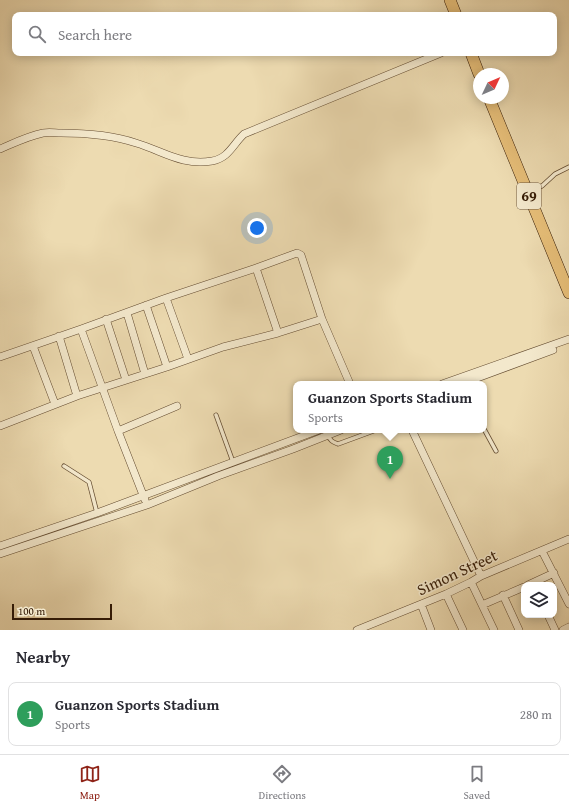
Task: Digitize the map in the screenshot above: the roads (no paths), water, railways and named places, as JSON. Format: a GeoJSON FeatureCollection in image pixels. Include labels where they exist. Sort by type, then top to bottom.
{"type":"FeatureCollection","features":[{"type":"Feature","properties":{"kind":"main road"},"geometry":{"type":"LineString","coordinates":[[450,0],[455,12]]}},
{"type":"Feature","properties":{"kind":"main road"},"geometry":{"type":"LineString","coordinates":[[472,56],[477,68]]}},
{"type":"Feature","properties":{"kind":"main road","name":"69"},"geometry":{"type":"LineString","coordinates":[[491,104],[569,293]]}},
{"type":"Feature","properties":{"kind":"street"},"geometry":{"type":"LineString","coordinates":[[0,149],[24,138],[43,133],[73,133],[112,136],[137,143],[177,159],[213,161],[226,155],[244,134],[434,56]]}},
{"type":"Feature","properties":{"kind":"street"},"geometry":{"type":"LineString","coordinates":[[0,357],[166,298],[256,268],[293,253],[297,253],[301,255],[322,319],[349,381]]}},
{"type":"Feature","properties":{"kind":"street"},"geometry":{"type":"LineString","coordinates":[[256,268],[278,334]]}},
{"type":"Feature","properties":{"kind":"street"},"geometry":{"type":"LineString","coordinates":[[166,298],[188,359]]}},
{"type":"Feature","properties":{"kind":"street"},"geometry":{"type":"LineString","coordinates":[[146,305],[167,367]]}},
{"type":"Feature","properties":{"kind":"street"},"geometry":{"type":"LineString","coordinates":[[127,313],[145,374]]}},
{"type":"Feature","properties":{"kind":"street"},"geometry":{"type":"LineString","coordinates":[[106,319],[126,380]]}},
{"type":"Feature","properties":{"kind":"street"},"geometry":{"type":"LineString","coordinates":[[0,426],[77,396],[223,347],[278,334],[322,319]]}},
{"type":"Feature","properties":{"kind":"street"},"geometry":{"type":"LineString","coordinates":[[81,329],[118,431],[147,504]]}},
{"type":"Feature","properties":{"kind":"street"},"geometry":{"type":"LineString","coordinates":[[59,336],[77,396]]}},
{"type":"Feature","properties":{"kind":"street"},"geometry":{"type":"LineString","coordinates":[[467,381],[472,377],[569,339]]}},
{"type":"Feature","properties":{"kind":"street"},"geometry":{"type":"LineString","coordinates":[[455,381],[472,377],[569,344]]}},
{"type":"Feature","properties":{"kind":"street"},"geometry":{"type":"LineString","coordinates":[[33,346],[55,404]]}},
{"type":"Feature","properties":{"kind":"street"},"geometry":{"type":"LineString","coordinates":[[118,431],[177,406]]}},
{"type":"Feature","properties":{"kind":"street"},"geometry":{"type":"LineString","coordinates":[[0,554],[78,523],[96,513],[311,433]]}},
{"type":"Feature","properties":{"kind":"street"},"geometry":{"type":"LineString","coordinates":[[0,546],[147,504],[333,433]]}},
{"type":"Feature","properties":{"kind":"street"},"geometry":{"type":"LineString","coordinates":[[413,433],[481,576]]}},
{"type":"Feature","properties":{"kind":"street","name":"Simon Street"},"geometry":{"type":"LineString","coordinates":[[357,630],[446,594],[481,576],[569,540]]}},
{"type":"Feature","properties":{"kind":"street"},"geometry":{"type":"LineString","coordinates":[[542,551],[569,604]]}},
{"type":"Feature","properties":{"kind":"street"},"geometry":{"type":"LineString","coordinates":[[536,582],[554,573]]}},
{"type":"Feature","properties":{"kind":"street"},"geometry":{"type":"LineString","coordinates":[[471,582],[494,630]]}},
{"type":"Feature","properties":{"kind":"street"},"geometry":{"type":"LineString","coordinates":[[482,605],[502,595],[521,588]]}},
{"type":"Feature","properties":{"kind":"street"},"geometry":{"type":"LineString","coordinates":[[446,594],[463,630]]}},
{"type":"Feature","properties":{"kind":"street"},"geometry":{"type":"LineString","coordinates":[[502,595],[519,630]]}},
{"type":"Feature","properties":{"kind":"street"},"geometry":{"type":"LineString","coordinates":[[421,604],[430,630]]}},
{"type":"Feature","properties":{"kind":"street"},"geometry":{"type":"LineString","coordinates":[[549,618],[555,630]]}},
{"type":"Feature","properties":{"kind":"street"},"geometry":{"type":"LineString","coordinates":[[564,630],[569,627]]}},
{"type":"Feature","properties":{"kind":"lane"},"geometry":{"type":"LineString","coordinates":[[526,191],[542,186],[555,174],[569,167]]}},
{"type":"Feature","properties":{"kind":"lane"},"geometry":{"type":"LineString","coordinates":[[216,415],[233,462]]}},
{"type":"Feature","properties":{"kind":"lane"},"geometry":{"type":"LineString","coordinates":[[328,435],[332,442],[338,444],[368,433]]}},
{"type":"Feature","properties":{"kind":"lane"},"geometry":{"type":"LineString","coordinates":[[486,433],[496,451]]}},
{"type":"Feature","properties":{"kind":"lane"},"geometry":{"type":"LineString","coordinates":[[64,466],[90,482],[96,513]]}},
{"type":"Feature","properties":{"kind":"place","name":"Guanzon Sports Stadium"},"geometry":{"type":"Point","coordinates":[390,479]}}]}
